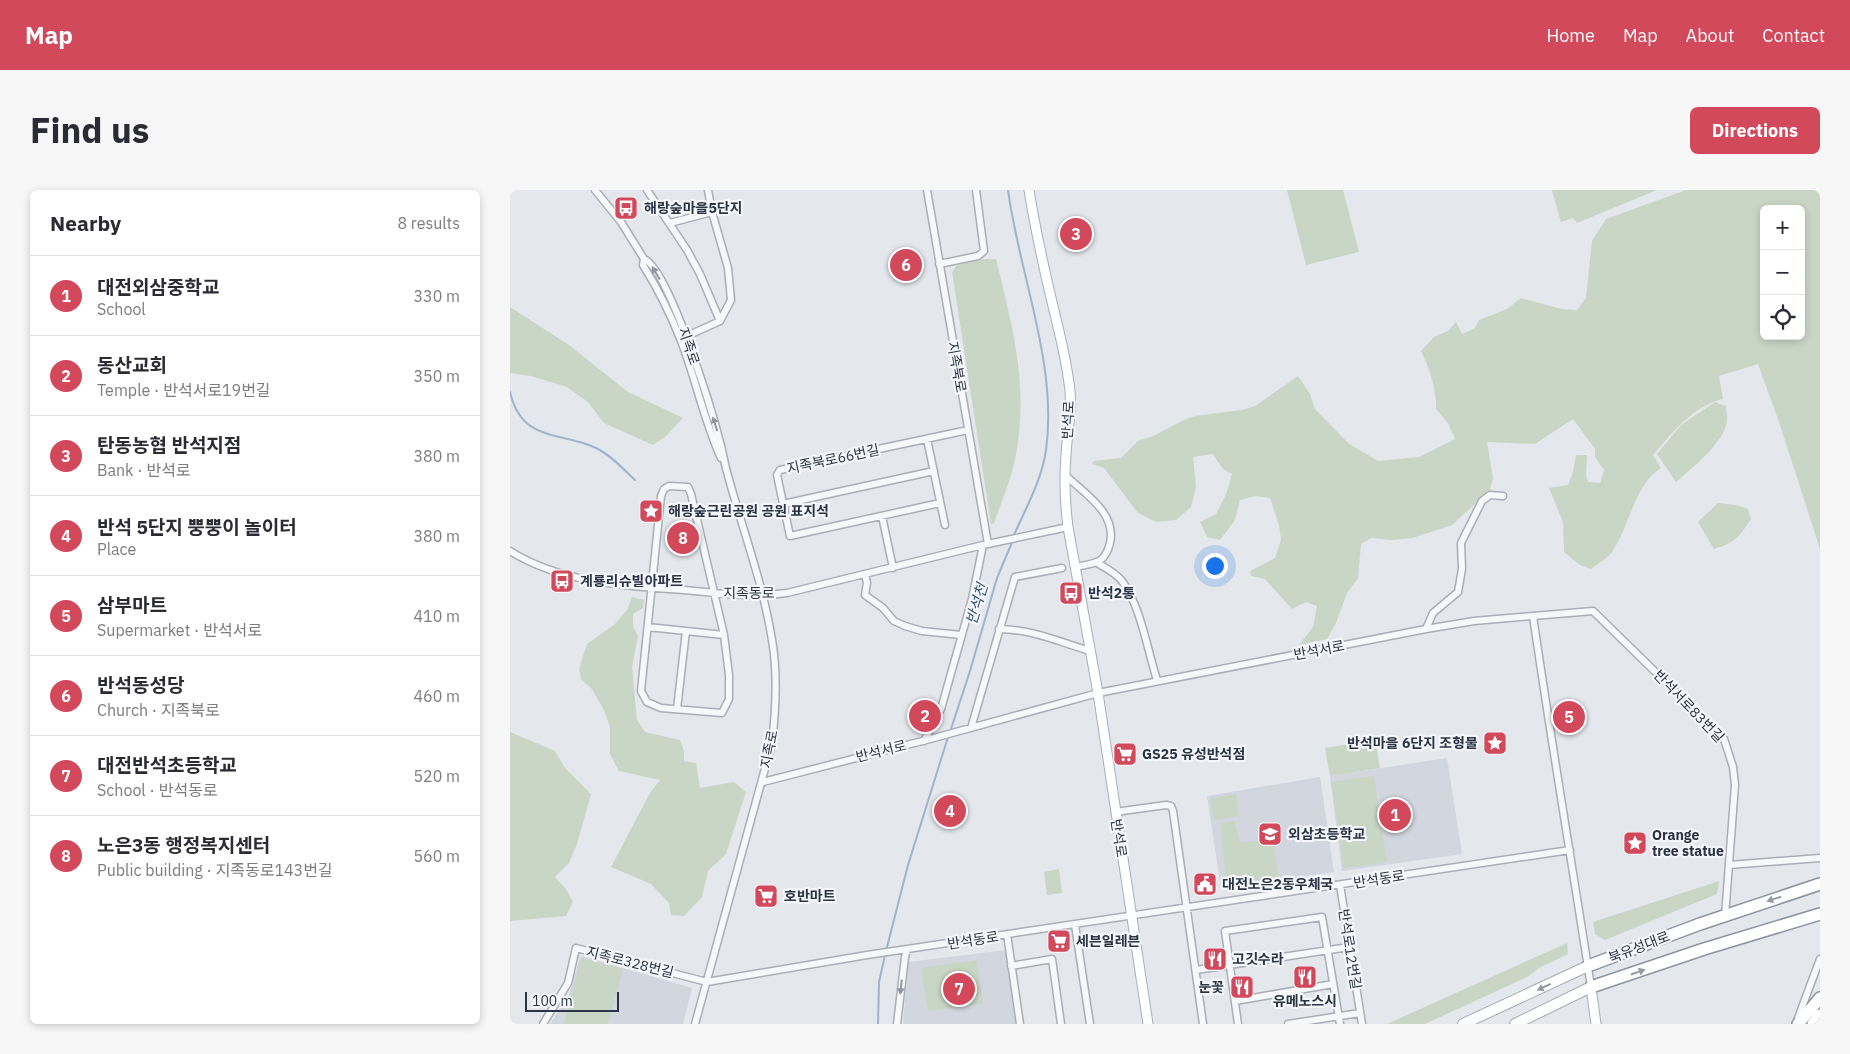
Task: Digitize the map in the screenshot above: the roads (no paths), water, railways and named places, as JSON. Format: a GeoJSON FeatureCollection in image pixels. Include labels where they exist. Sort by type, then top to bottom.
{"type":"FeatureCollection","features":[{"type":"Feature","properties":{"kind":"highway","name":"북유성대로"},"geometry":{"type":"LineString","coordinates":[[1588,966],[1820,884]]}},
{"type":"Feature","properties":{"kind":"highway","name":"북유성대로"},"geometry":{"type":"LineString","coordinates":[[1592,987],[1704,949],[1820,914]]}},
{"type":"Feature","properties":{"kind":"highway"},"geometry":{"type":"LineString","coordinates":[[1798,1024],[1820,998]]}},
{"type":"Feature","properties":{"kind":"highway"},"geometry":{"type":"LineString","coordinates":[[1813,1024],[1820,1015]]}},
{"type":"Feature","properties":{"kind":"main road","name":"북유성대로"},"geometry":{"type":"LineString","coordinates":[[1463,1024],[1588,966]]}},
{"type":"Feature","properties":{"kind":"main road","name":"북유성대로"},"geometry":{"type":"LineString","coordinates":[[1515,1024],[1592,987]]}},
{"type":"Feature","properties":{"kind":"street","name":"지족로"},"geometry":{"type":"LineString","coordinates":[[595,190],[621,222],[644,259],[649,261],[660,278],[686,336],[720,442],[764,596],[773,642],[776,709],[772,743],[763,782],[695,1024]]}},
{"type":"Feature","properties":{"kind":"street"},"geometry":{"type":"LineString","coordinates":[[647,190],[670,223],[700,274],[720,320]]}},
{"type":"Feature","properties":{"kind":"street"},"geometry":{"type":"LineString","coordinates":[[686,336],[720,320],[731,300],[728,268],[712,212],[708,190]]}},
{"type":"Feature","properties":{"kind":"street","name":"지족북로"},"geometry":{"type":"LineString","coordinates":[[927,190],[986,545]]}},
{"type":"Feature","properties":{"kind":"street"},"geometry":{"type":"LineString","coordinates":[[939,264],[978,256],[984,251],[976,190]]}},
{"type":"Feature","properties":{"kind":"street","name":"반석로"},"geometry":{"type":"LineString","coordinates":[[1029,190],[1036,236],[1065,359],[1070,390],[1071,413],[1065,475],[1068,527],[1098,693],[1148,1024]]}},
{"type":"Feature","properties":{"kind":"street"},"geometry":{"type":"LineString","coordinates":[[670,223],[712,212]]}},
{"type":"Feature","properties":{"kind":"street","name":"지족로"},"geometry":{"type":"LineString","coordinates":[[644,259],[643,265],[670,314],[682,343],[712,439],[727,471]]}},
{"type":"Feature","properties":{"kind":"street","name":"지족북로66번길"},"geometry":{"type":"LineString","coordinates":[[940,503],[790,536],[777,475],[780,470],[968,430]]}},
{"type":"Feature","properties":{"kind":"street"},"geometry":{"type":"LineString","coordinates":[[927,439],[945,525]]}},
{"type":"Feature","properties":{"kind":"street"},"geometry":{"type":"LineString","coordinates":[[783,504],[934,472]]}},
{"type":"Feature","properties":{"kind":"street"},"geometry":{"type":"LineString","coordinates":[[1065,475],[1104,513],[1111,526],[1112,534],[1106,556],[1098,563],[1075,567]]}},
{"type":"Feature","properties":{"kind":"street"},"geometry":{"type":"LineString","coordinates":[[670,486],[688,487],[724,635],[729,675],[728,699],[722,713],[653,706],[647,702],[641,691],[653,588],[661,496],[664,489],[670,486]]}},
{"type":"Feature","properties":{"kind":"street"},"geometry":{"type":"LineString","coordinates":[[1426,629],[1433,613],[1458,592],[1462,569],[1461,543],[1482,501],[1490,495],[1503,496]]}},
{"type":"Feature","properties":{"kind":"street"},"geometry":{"type":"LineString","coordinates":[[882,516],[893,568]]}},
{"type":"Feature","properties":{"kind":"street","name":"지족동로"},"geometry":{"type":"LineString","coordinates":[[510,551],[526,561],[564,574],[609,583],[740,596],[764,596],[787,593],[1068,527]]}},
{"type":"Feature","properties":{"kind":"street"},"geometry":{"type":"LineString","coordinates":[[924,741],[941,709],[986,545]]}},
{"type":"Feature","properties":{"kind":"street"},"geometry":{"type":"LineString","coordinates":[[1098,563],[1109,569],[1122,582],[1136,609],[1157,680]]}},
{"type":"Feature","properties":{"kind":"street"},"geometry":{"type":"LineString","coordinates":[[968,729],[1015,577],[1062,568]]}},
{"type":"Feature","properties":{"kind":"street"},"geometry":{"type":"LineString","coordinates":[[865,574],[865,595],[883,608],[894,621],[922,631],[961,635]]}},
{"type":"Feature","properties":{"kind":"street","name":"반석서로83번길"},"geometry":{"type":"LineString","coordinates":[[1533,616],[1593,611],[1693,707],[1724,740],[1733,767],[1735,785],[1725,916]]}},
{"type":"Feature","properties":{"kind":"street"},"geometry":{"type":"LineString","coordinates":[[1533,616],[1549,728],[1592,987],[1596,1024]]}},
{"type":"Feature","properties":{"kind":"street","name":"반석서로"},"geometry":{"type":"LineString","coordinates":[[763,782],[924,741],[1098,693],[1157,680],[1426,629],[1474,621],[1533,616]]}},
{"type":"Feature","properties":{"kind":"street"},"geometry":{"type":"LineString","coordinates":[[648,626],[724,635]]}},
{"type":"Feature","properties":{"kind":"street"},"geometry":{"type":"LineString","coordinates":[[999,629],[1039,634],[1090,651]]}},
{"type":"Feature","properties":{"kind":"street"},"geometry":{"type":"LineString","coordinates":[[677,709],[686,631]]}},
{"type":"Feature","properties":{"kind":"street"},"geometry":{"type":"LineString","coordinates":[[1115,812],[1166,804],[1171,806],[1174,811],[1203,1024]]}},
{"type":"Feature","properties":{"kind":"street","name":"반석동로"},"geometry":{"type":"LineString","coordinates":[[707,982],[867,955],[1570,850]]}},
{"type":"Feature","properties":{"kind":"street"},"geometry":{"type":"LineString","coordinates":[[1729,864],[1820,858]]}},
{"type":"Feature","properties":{"kind":"street","name":"반석로12번길"},"geometry":{"type":"LineString","coordinates":[[1340,885],[1362,1024]]}},
{"type":"Feature","properties":{"kind":"street"},"geometry":{"type":"LineString","coordinates":[[1238,1024],[1224,931],[1322,917],[1340,1024]]}},
{"type":"Feature","properties":{"kind":"street"},"geometry":{"type":"LineString","coordinates":[[1075,925],[1090,1024]]}},
{"type":"Feature","properties":{"kind":"street"},"geometry":{"type":"LineString","coordinates":[[1006,934],[1020,1024]]}},
{"type":"Feature","properties":{"kind":"street"},"geometry":{"type":"LineString","coordinates":[[1196,970],[1350,946]]}},
{"type":"Feature","properties":{"kind":"street","name":"지족로328번길"},"geometry":{"type":"LineString","coordinates":[[543,1024],[568,983],[576,948],[707,982]]}},
{"type":"Feature","properties":{"kind":"street"},"geometry":{"type":"LineString","coordinates":[[897,1024],[904,957],[907,950]]}},
{"type":"Feature","properties":{"kind":"street"},"geometry":{"type":"LineString","coordinates":[[1011,966],[1052,959],[1060,1024]]}},
{"type":"Feature","properties":{"kind":"street"},"geometry":{"type":"LineString","coordinates":[[1793,1024],[1800,1013],[1820,959]]}},
{"type":"Feature","properties":{"kind":"street"},"geometry":{"type":"LineString","coordinates":[[1234,1000],[1334,984]]}},
{"type":"Feature","properties":{"kind":"street"},"geometry":{"type":"LineString","coordinates":[[1288,1024],[1360,1013]]}},
{"type":"Feature","properties":{"kind":"waterway","name":"반석천"},"geometry":{"type":"LineString","coordinates":[[1008,190],[1013,222],[1042,352],[1047,385],[1048,418],[1046,450],[1041,472],[1014,535]]}},
{"type":"Feature","properties":{"kind":"waterway"},"geometry":{"type":"LineString","coordinates":[[510,392],[523,420],[533,428],[596,448],[612,458],[635,480]]}},
{"type":"Feature","properties":{"kind":"waterway","name":"반석천"},"geometry":{"type":"LineString","coordinates":[[950,732],[997,578],[1013,540]]}},
{"type":"Feature","properties":{"kind":"waterway","name":"반석천"},"geometry":{"type":"LineString","coordinates":[[886,951],[908,865],[948,737]]}},
{"type":"Feature","properties":{"kind":"waterway","name":"반석천"},"geometry":{"type":"LineString","coordinates":[[878,1024],[879,982],[885,955]]}},
{"type":"Feature","properties":{"kind":"place","name":"해랑숲마을5단지"},"geometry":{"type":"Point","coordinates":[626,208]}},
{"type":"Feature","properties":{"kind":"place","name":"탄동농협 반석지점"},"geometry":{"type":"Point","coordinates":[1076,234]}},
{"type":"Feature","properties":{"kind":"place","name":"반석동성당"},"geometry":{"type":"Point","coordinates":[906,265]}},
{"type":"Feature","properties":{"kind":"place","name":"해랑숲근린공원 공원 표지석"},"geometry":{"type":"Point","coordinates":[651,511]}},
{"type":"Feature","properties":{"kind":"place","name":"노은3동 행정복지센터"},"geometry":{"type":"Point","coordinates":[683,538]}},
{"type":"Feature","properties":{"kind":"place","name":"계룡리슈빌아파트"},"geometry":{"type":"Point","coordinates":[562,581]}},
{"type":"Feature","properties":{"kind":"place","name":"반석2통"},"geometry":{"type":"Point","coordinates":[1071,593]}},
{"type":"Feature","properties":{"kind":"place","name":"동산교회"},"geometry":{"type":"Point","coordinates":[925,716]}},
{"type":"Feature","properties":{"kind":"place","name":"삼부마트"},"geometry":{"type":"Point","coordinates":[1569,717]}},
{"type":"Feature","properties":{"kind":"place","name":"반석마을 6단지 조형물"},"geometry":{"type":"Point","coordinates":[1495,743]}},
{"type":"Feature","properties":{"kind":"place","name":"GS25 유성반석점"},"geometry":{"type":"Point","coordinates":[1125,754]}},
{"type":"Feature","properties":{"kind":"place","name":"반석 5단지 뿡뿡이 놀이터"},"geometry":{"type":"Point","coordinates":[950,811]}},
{"type":"Feature","properties":{"kind":"place","name":"대전외삼중학교"},"geometry":{"type":"Point","coordinates":[1395,815]}},
{"type":"Feature","properties":{"kind":"place","name":"외삼초등학교"},"geometry":{"type":"Point","coordinates":[1270,834]}},
{"type":"Feature","properties":{"kind":"place","name":"Orange tree statue"},"geometry":{"type":"Point","coordinates":[1635,843]}},
{"type":"Feature","properties":{"kind":"place","name":"대전노은2동우체국"},"geometry":{"type":"Point","coordinates":[1205,884]}},
{"type":"Feature","properties":{"kind":"place","name":"호반마트"},"geometry":{"type":"Point","coordinates":[766,896]}},
{"type":"Feature","properties":{"kind":"place","name":"세븐일레븐"},"geometry":{"type":"Point","coordinates":[1059,941]}},
{"type":"Feature","properties":{"kind":"place","name":"고깃수라"},"geometry":{"type":"Point","coordinates":[1215,959]}},
{"type":"Feature","properties":{"kind":"place","name":"유메노스시"},"geometry":{"type":"Point","coordinates":[1305,977]}},
{"type":"Feature","properties":{"kind":"place","name":"눈꽃"},"geometry":{"type":"Point","coordinates":[1242,987]}},
{"type":"Feature","properties":{"kind":"place","name":"대전반석초등학교"},"geometry":{"type":"Point","coordinates":[959,989]}}]}
